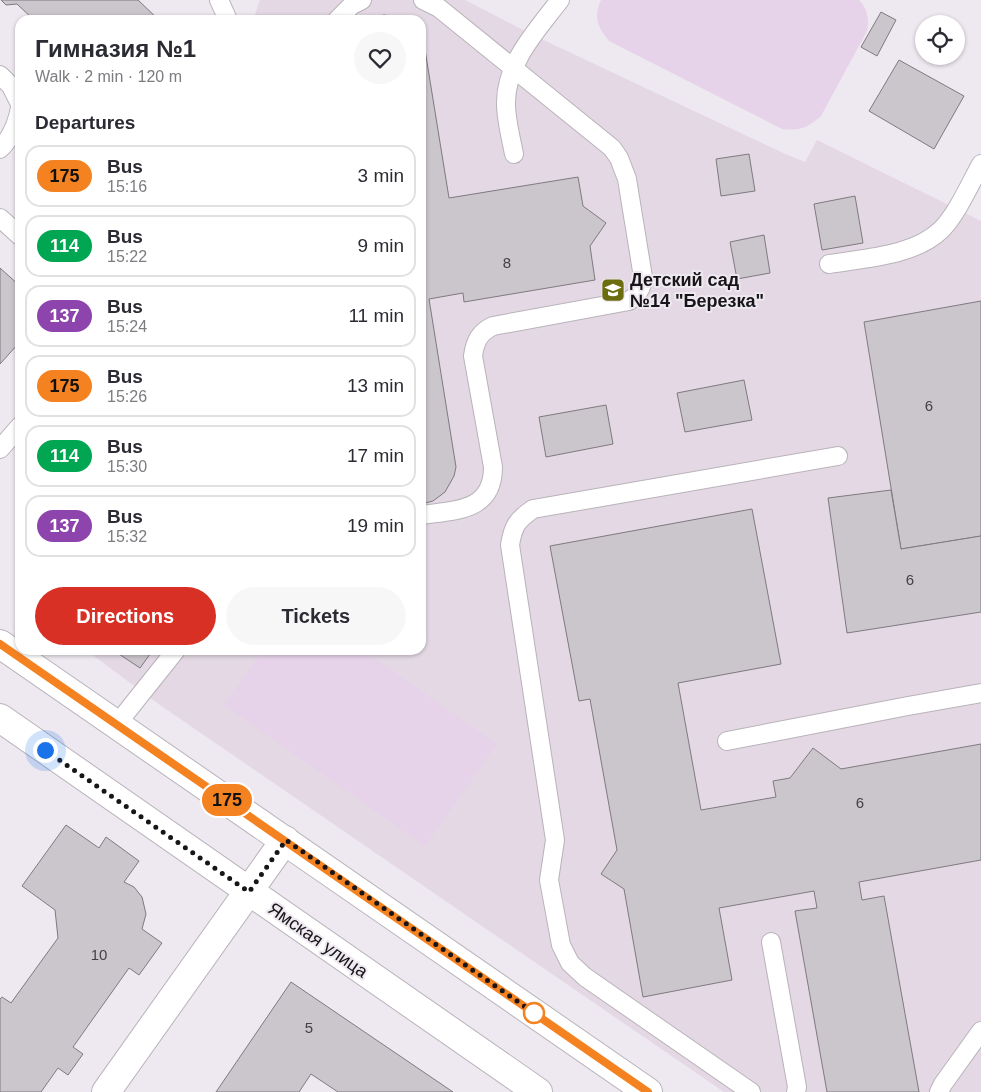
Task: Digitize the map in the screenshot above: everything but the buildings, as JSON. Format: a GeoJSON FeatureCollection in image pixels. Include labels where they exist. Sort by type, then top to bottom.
{"type":"FeatureCollection","features":[{"type":"Feature","properties":{"kind":"street"},"geometry":{"type":"LineString","coordinates":[[0,644],[15,654]]}},
{"type":"Feature","properties":{"kind":"street"},"geometry":{"type":"LineString","coordinates":[[16,655],[648,1092]]}},
{"type":"Feature","properties":{"kind":"street","name":"Ямская улица"},"geometry":{"type":"LineString","coordinates":[[0,718],[538,1092]]}},
{"type":"Feature","properties":{"kind":"street"},"geometry":{"type":"LineString","coordinates":[[106,1092],[286,840]]}},
{"type":"Feature","properties":{"kind":"lane"},"geometry":{"type":"LineString","coordinates":[[219,0],[226,15]]}},
{"type":"Feature","properties":{"kind":"lane"},"geometry":{"type":"LineString","coordinates":[[342,15],[352,4],[362,0]]}},
{"type":"Feature","properties":{"kind":"lane"},"geometry":{"type":"LineString","coordinates":[[423,0],[439,8],[612,148],[619,158],[627,179],[643,277],[642,287],[637,296],[629,301],[493,326],[482,333],[474,346],[473,356],[493,467],[493,478],[490,488],[477,504],[466,509],[426,514]]}},
{"type":"Feature","properties":{"kind":"lane"},"geometry":{"type":"LineString","coordinates":[[514,154],[506,105],[508,84],[514,67],[533,35],[560,0]]}},
{"type":"Feature","properties":{"kind":"lane"},"geometry":{"type":"LineString","coordinates":[[0,75],[11,86],[15,94]]}},
{"type":"Feature","properties":{"kind":"lane"},"geometry":{"type":"LineString","coordinates":[[0,149],[9,140],[15,127]]}},
{"type":"Feature","properties":{"kind":"lane"},"geometry":{"type":"LineString","coordinates":[[829,264],[901,251],[924,243],[942,229],[981,164]]}},
{"type":"Feature","properties":{"kind":"lane"},"geometry":{"type":"LineString","coordinates":[[0,218],[15,232]]}},
{"type":"Feature","properties":{"kind":"lane"},"geometry":{"type":"LineString","coordinates":[[0,449],[15,432]]}},
{"type":"Feature","properties":{"kind":"lane"},"geometry":{"type":"LineString","coordinates":[[751,1092],[585,977],[570,963],[561,945],[549,880],[555,840],[510,545],[512,531],[520,518],[533,509],[838,456]]}},
{"type":"Feature","properties":{"kind":"lane"},"geometry":{"type":"LineString","coordinates":[[117,724],[172,655]]}},
{"type":"Feature","properties":{"kind":"lane"},"geometry":{"type":"LineString","coordinates":[[727,741],[981,693]]}},
{"type":"Feature","properties":{"kind":"lane"},"geometry":{"type":"LineString","coordinates":[[771,942],[797,1087],[796,1092]]}},
{"type":"Feature","properties":{"kind":"lane"},"geometry":{"type":"LineString","coordinates":[[939,1092],[942,1084],[981,1031]]}},
{"type":"Feature","properties":{"kind":"shaded area"},"geometry":{"type":"Polygon","coordinates":[[[260,0],[465,0],[533,35],[783,153],[805,162],[817,140],[981,221],[981,1092],[724,1092],[160,705],[93,655],[426,655],[426,15],[255,15],[260,0]]]}},
{"type":"Feature","properties":{"kind":"shaded area"},"geometry":{"type":"Polygon","coordinates":[[[601,0],[859,0],[866,11],[868,27],[821,116],[803,128],[794,130],[782,129],[609,41],[602,32],[597,17],[601,0]]]}},
{"type":"Feature","properties":{"kind":"shaded area"},"geometry":{"type":"Polygon","coordinates":[[[259,655],[370,655],[497,744],[425,846],[224,705],[259,655]]]}},
{"type":"Feature","properties":{"kind":"bus line","name":"175"},"geometry":{"type":"LineString","coordinates":[[0,644],[15,654]]}},
{"type":"Feature","properties":{"kind":"bus line","name":"175"},"geometry":{"type":"LineString","coordinates":[[16,655],[648,1092]]}},
{"type":"Feature","properties":{"kind":"place","name":"Детский сад №14 \"Березка\""},"geometry":{"type":"Point","coordinates":[613,290]}},
{"type":"Feature","properties":{"kind":"route"},"geometry":{"type":"LineString","coordinates":[[45,750],[249,892],[286,840],[537,1015],[534,1013]]}}]}
